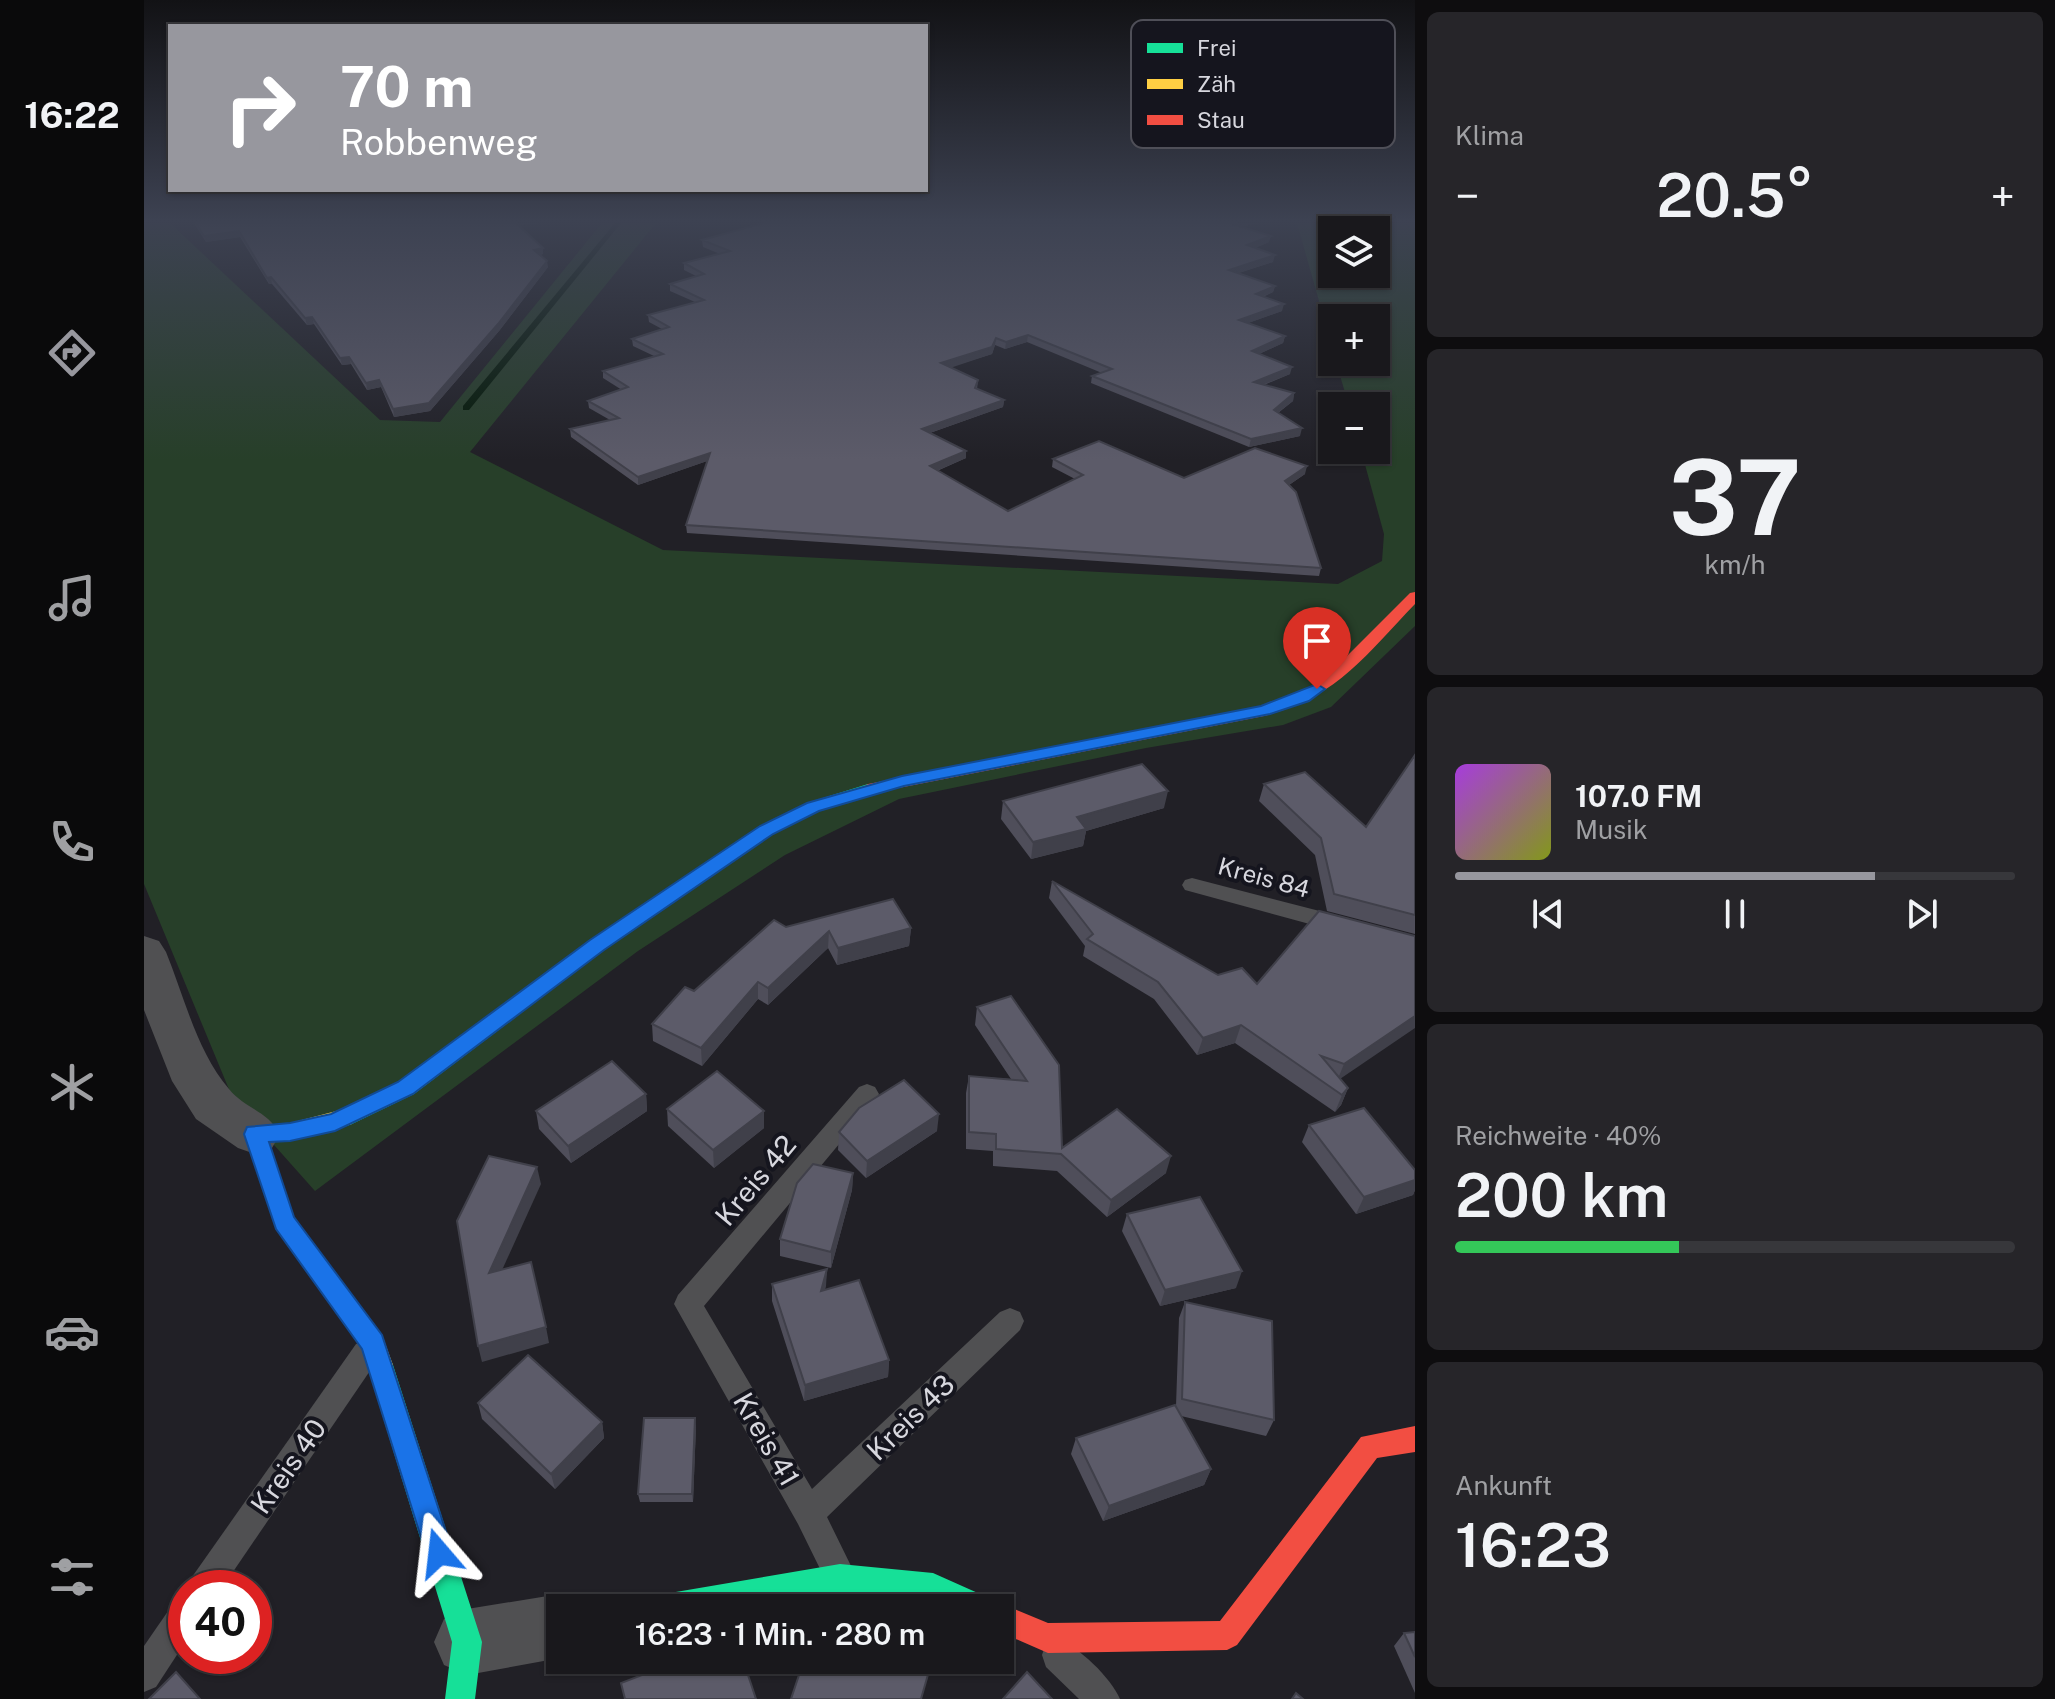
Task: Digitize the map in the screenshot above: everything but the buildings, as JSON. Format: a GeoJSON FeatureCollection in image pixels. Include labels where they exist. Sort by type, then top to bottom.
{"type":"FeatureCollection","features":[{"type":"Feature","properties":{"kind":"street"},"geometry":{"type":"LineString","coordinates":[[255,1134],[290,1132],[335,1122],[406,1088],[597,945],[767,830],[813,807],[871,788],[1264,711],[1304,698],[1331,681],[1415,596]]}},
{"type":"Feature","properties":{"kind":"street"},"geometry":{"type":"LineString","coordinates":[[144,952],[189,1068],[213,1105],[255,1134],[284,1222],[373,1343],[469,1679],[546,1634]]}},
{"type":"Feature","properties":{"kind":"street"},"geometry":{"type":"LineString","coordinates":[[1014,1623],[1048,1638],[1227,1635],[1370,1446],[1415,1439]]}},
{"type":"Feature","properties":{"kind":"street"},"geometry":{"type":"LineString","coordinates":[[746,1594],[840,1578],[933,1587],[948,1594]]}},
{"type":"Feature","properties":{"kind":"lane","name":"Kreis 84"},"geometry":{"type":"LineString","coordinates":[[1192,885],[1355,929]]}},
{"type":"Feature","properties":{"kind":"lane","name":"Kreis 42"},"geometry":{"type":"LineString","coordinates":[[688,1304],[867,1094]]}},
{"type":"Feature","properties":{"kind":"lane","name":"Kreis 41"},"geometry":{"type":"LineString","coordinates":[[688,1304],[809,1513],[840,1578]]}},
{"type":"Feature","properties":{"kind":"lane","name":"Kreis 43"},"geometry":{"type":"LineString","coordinates":[[809,1513],[1010,1321]]}},
{"type":"Feature","properties":{"kind":"lane","name":"Kreis 40"},"geometry":{"type":"LineString","coordinates":[[215,1570],[373,1343]]}},
{"type":"Feature","properties":{"kind":"lane"},"geometry":{"type":"LineString","coordinates":[[1048,1638],[1059,1656],[1103,1699]]}},
{"type":"Feature","properties":{"kind":"lane"},"geometry":{"type":"LineString","coordinates":[[144,1675],[168,1639]]}},
{"type":"Feature","properties":{"kind":"green space"},"geometry":{"type":"Polygon","coordinates":[[[144,302],[255,302],[380,420],[440,422],[537,302],[592,302],[470,452],[663,550],[1338,584],[1382,561],[1384,534],[1365,464],[1390,464],[1390,392],[1345,392],[1340,376],[1390,376],[1390,304],[1319,302],[1415,302],[1415,626],[1331,707],[1283,725],[1146,748],[899,799],[785,855],[638,951],[315,1191],[233,1099],[144,884],[144,302]]]}},
{"type":"Feature","properties":{"kind":"waterway"},"geometry":{"type":"LineString","coordinates":[[466,408],[553,302]]}},
{"type":"Feature","properties":{"kind":"traffic: fast"},"geometry":{"type":"LineString","coordinates":[[344,1118],[406,1088],[597,945],[767,830],[813,807],[868,789]]}},
{"type":"Feature","properties":{"kind":"traffic: fast"},"geometry":{"type":"LineString","coordinates":[[380,1365],[467,1642],[460,1699]]}},
{"type":"Feature","properties":{"kind":"traffic: fast"},"geometry":{"type":"LineString","coordinates":[[746,1594],[840,1578],[933,1587],[948,1594]]}},
{"type":"Feature","properties":{"kind":"traffic: slow"},"geometry":{"type":"LineString","coordinates":[[344,1118],[290,1132],[255,1134],[284,1222],[373,1343],[380,1365]]}},
{"type":"Feature","properties":{"kind":"traffic: jam"},"geometry":{"type":"LineString","coordinates":[[868,789],[1264,711],[1304,698],[1331,681],[1415,596]]}},
{"type":"Feature","properties":{"kind":"traffic: jam"},"geometry":{"type":"LineString","coordinates":[[1014,1623],[1048,1638],[1227,1635],[1370,1446],[1415,1439]]}},
{"type":"Feature","properties":{"kind":"route"},"geometry":{"type":"LineString","coordinates":[[439,1553],[373,1343],[284,1222],[255,1134],[290,1132],[335,1122],[406,1088],[597,945],[767,830],[813,807],[902,781],[1264,711],[1304,698],[1317,689]]}}]}
